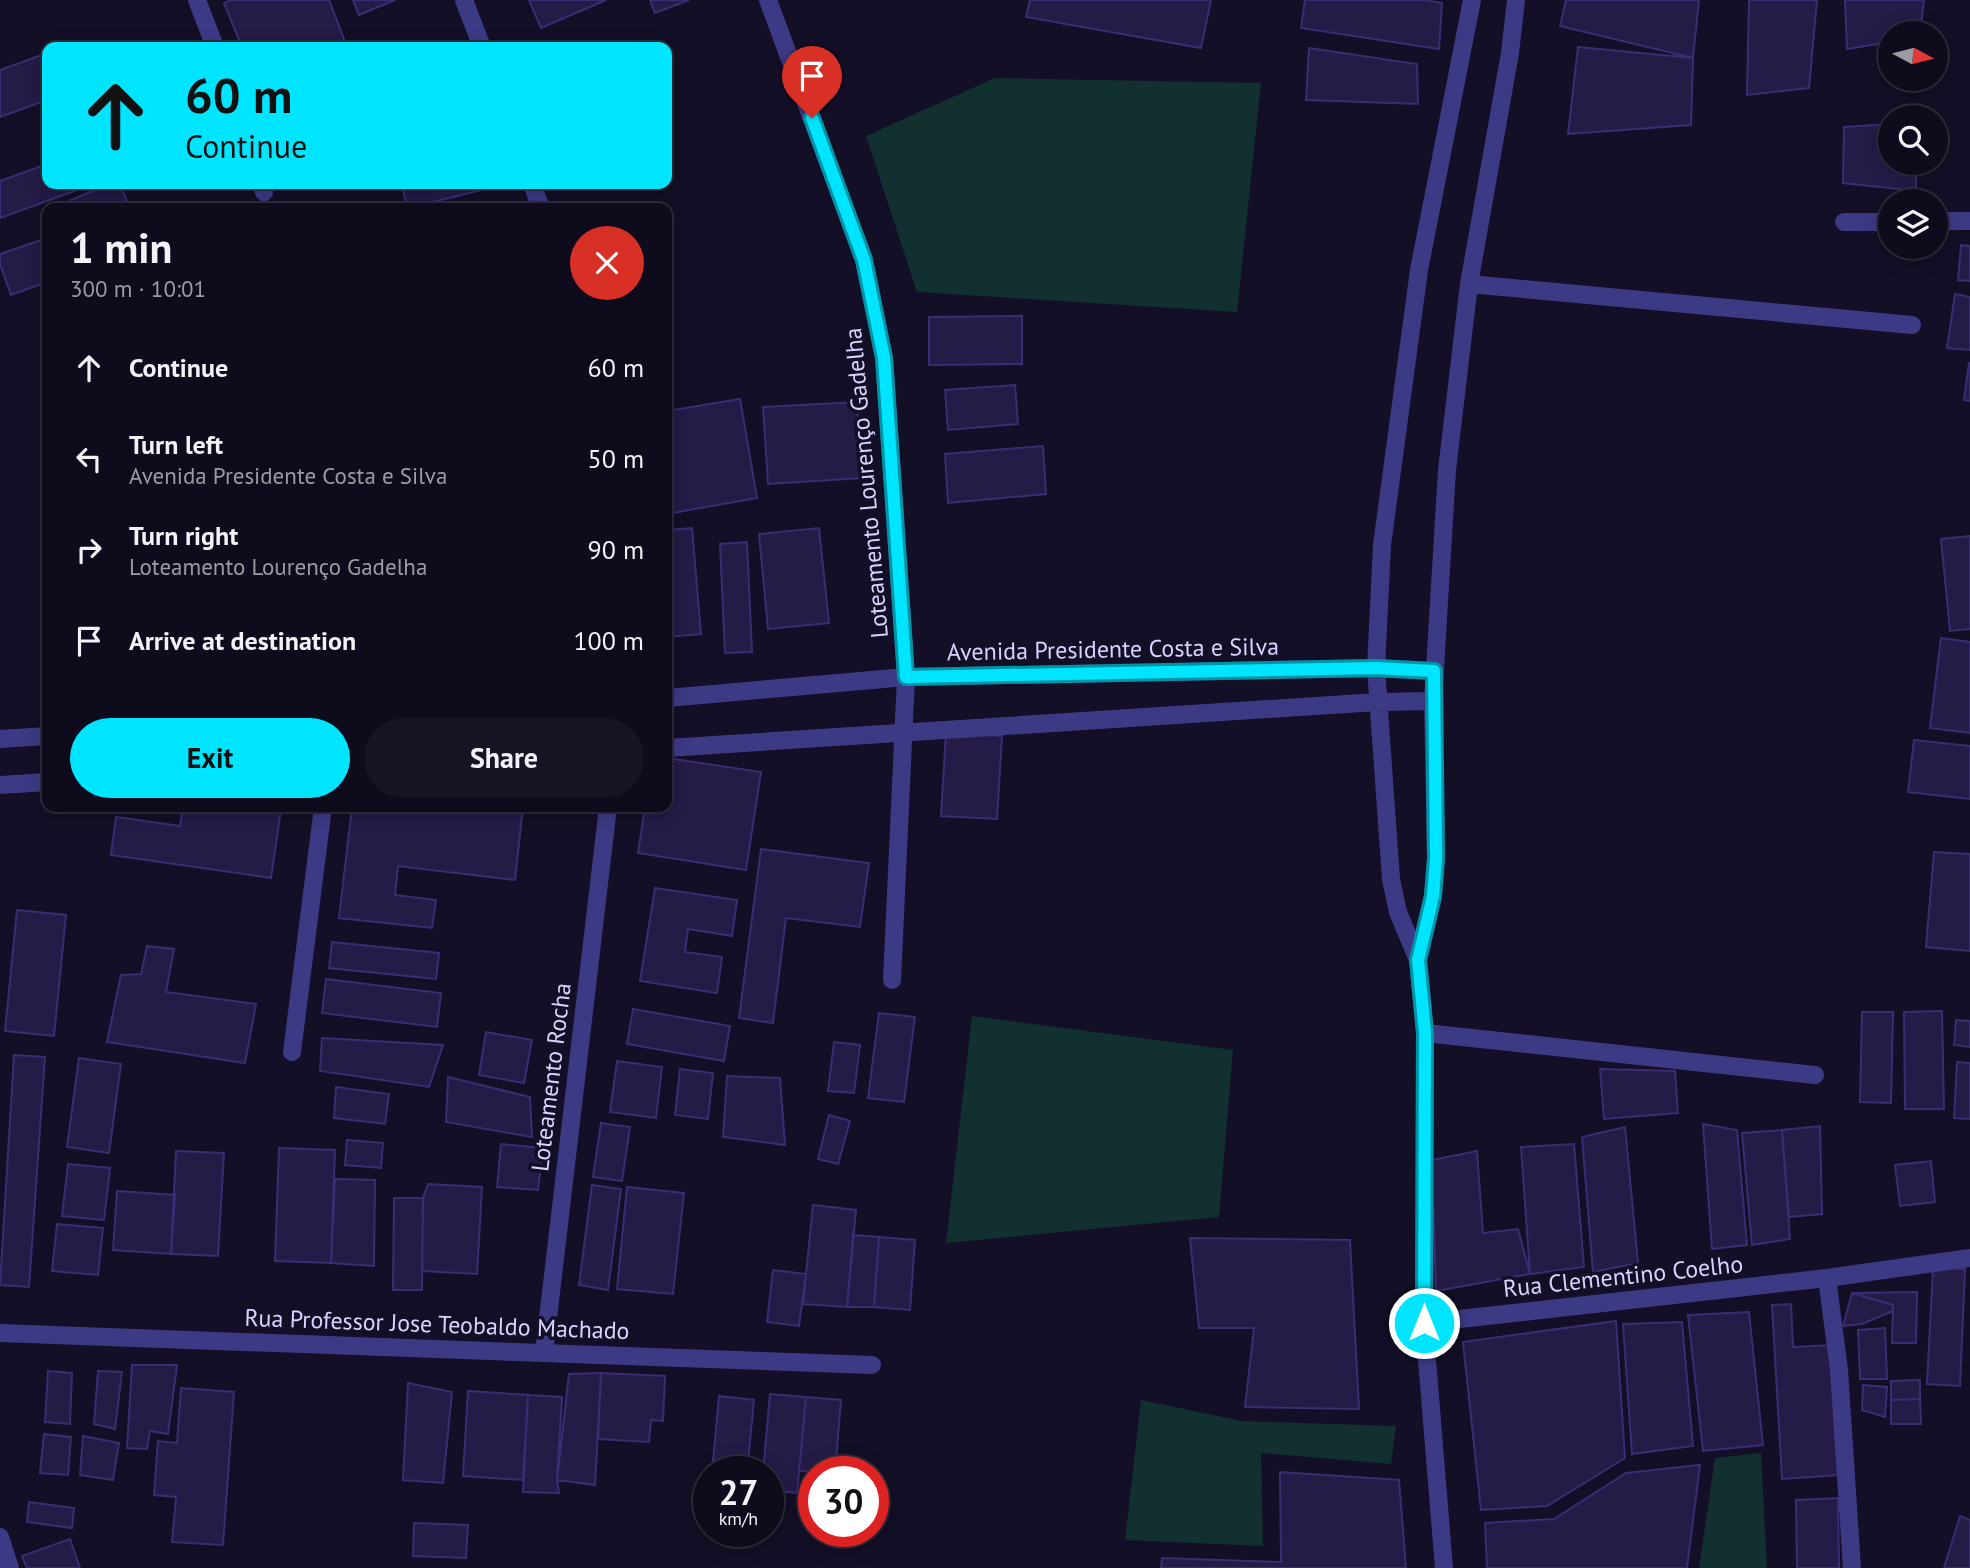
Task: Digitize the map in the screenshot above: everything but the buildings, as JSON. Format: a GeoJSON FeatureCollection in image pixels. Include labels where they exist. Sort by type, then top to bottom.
{"type":"FeatureCollection","features":[{"type":"Feature","properties":{"kind":"street"},"geometry":{"type":"LineString","coordinates":[[197,0],[213,42]]}},
{"type":"Feature","properties":{"kind":"street"},"geometry":{"type":"LineString","coordinates":[[464,0],[480,42]]}},
{"type":"Feature","properties":{"kind":"street","name":"Loteamento Lourenço Gadelha"},"geometry":{"type":"LineString","coordinates":[[768,0],[864,260],[884,358],[906,677],[892,980]]}},
{"type":"Feature","properties":{"kind":"street"},"geometry":{"type":"LineString","coordinates":[[1444,1568],[1424,1323],[1425,1033],[1418,960],[1398,912],[1391,879],[1376,668],[1382,545],[1395,435],[1419,270],[1472,0]]}},
{"type":"Feature","properties":{"kind":"street"},"geometry":{"type":"LineString","coordinates":[[1418,960],[1433,896],[1436,858],[1433,701],[1447,470],[1469,284],[1510,54],[1516,0]]}},
{"type":"Feature","properties":{"kind":"street"},"geometry":{"type":"LineString","coordinates":[[1948,221],[1970,221]]}},
{"type":"Feature","properties":{"kind":"street"},"geometry":{"type":"LineString","coordinates":[[1844,222],[1878,222]]}},
{"type":"Feature","properties":{"kind":"street"},"geometry":{"type":"LineString","coordinates":[[1469,284],[1912,325]]}},
{"type":"Feature","properties":{"kind":"street","name":"Avenida Presidente Costa e Silva"},"geometry":{"type":"LineString","coordinates":[[672,698],[906,677],[1376,668],[1434,671]]}},
{"type":"Feature","properties":{"kind":"street"},"geometry":{"type":"LineString","coordinates":[[672,748],[1377,702],[1433,701]]}},
{"type":"Feature","properties":{"kind":"street"},"geometry":{"type":"LineString","coordinates":[[0,739],[42,736]]}},
{"type":"Feature","properties":{"kind":"street"},"geometry":{"type":"LineString","coordinates":[[0,785],[42,782]]}},
{"type":"Feature","properties":{"kind":"street"},"geometry":{"type":"LineString","coordinates":[[292,1052],[322,812]]}},
{"type":"Feature","properties":{"kind":"street","name":"Loteamento Rocha"},"geometry":{"type":"LineString","coordinates":[[544,1352],[607,812]]}},
{"type":"Feature","properties":{"kind":"street"},"geometry":{"type":"LineString","coordinates":[[1425,1033],[1815,1075]]}},
{"type":"Feature","properties":{"kind":"street","name":"Rua Clementino Coelho"},"geometry":{"type":"LineString","coordinates":[[1424,1323],[1827,1278],[1970,1258]]}},
{"type":"Feature","properties":{"kind":"street"},"geometry":{"type":"LineString","coordinates":[[1827,1278],[1839,1370],[1852,1568]]}},
{"type":"Feature","properties":{"kind":"street","name":"Rua Professor Jose Teobaldo Machado"},"geometry":{"type":"LineString","coordinates":[[0,1333],[872,1365]]}},
{"type":"Feature","properties":{"kind":"street"},"geometry":{"type":"LineString","coordinates":[[0,1536],[10,1568]]}},
{"type":"Feature","properties":{"kind":"green space"},"geometry":{"type":"Polygon","coordinates":[[[995,78],[1261,83],[1237,312],[917,292],[866,136],[995,78]]]}},
{"type":"Feature","properties":{"kind":"green space"},"geometry":{"type":"Polygon","coordinates":[[[972,1016],[1233,1050],[1219,1217],[946,1243],[972,1016]]]}},
{"type":"Feature","properties":{"kind":"green space"},"geometry":{"type":"Polygon","coordinates":[[[1141,1400],[1242,1421],[1396,1426],[1391,1464],[1261,1453],[1263,1546],[1125,1540],[1141,1400]]]}},
{"type":"Feature","properties":{"kind":"green space"},"geometry":{"type":"Polygon","coordinates":[[[1761,1453],[1767,1568],[1699,1568],[1715,1458],[1761,1453]]]}},
{"type":"Feature","properties":{"kind":"route"},"geometry":{"type":"LineString","coordinates":[[812,118],[864,260],[884,358],[906,677],[1376,668],[1434,671],[1436,858],[1433,896],[1418,960],[1425,1033],[1424,1323]]}}]}
